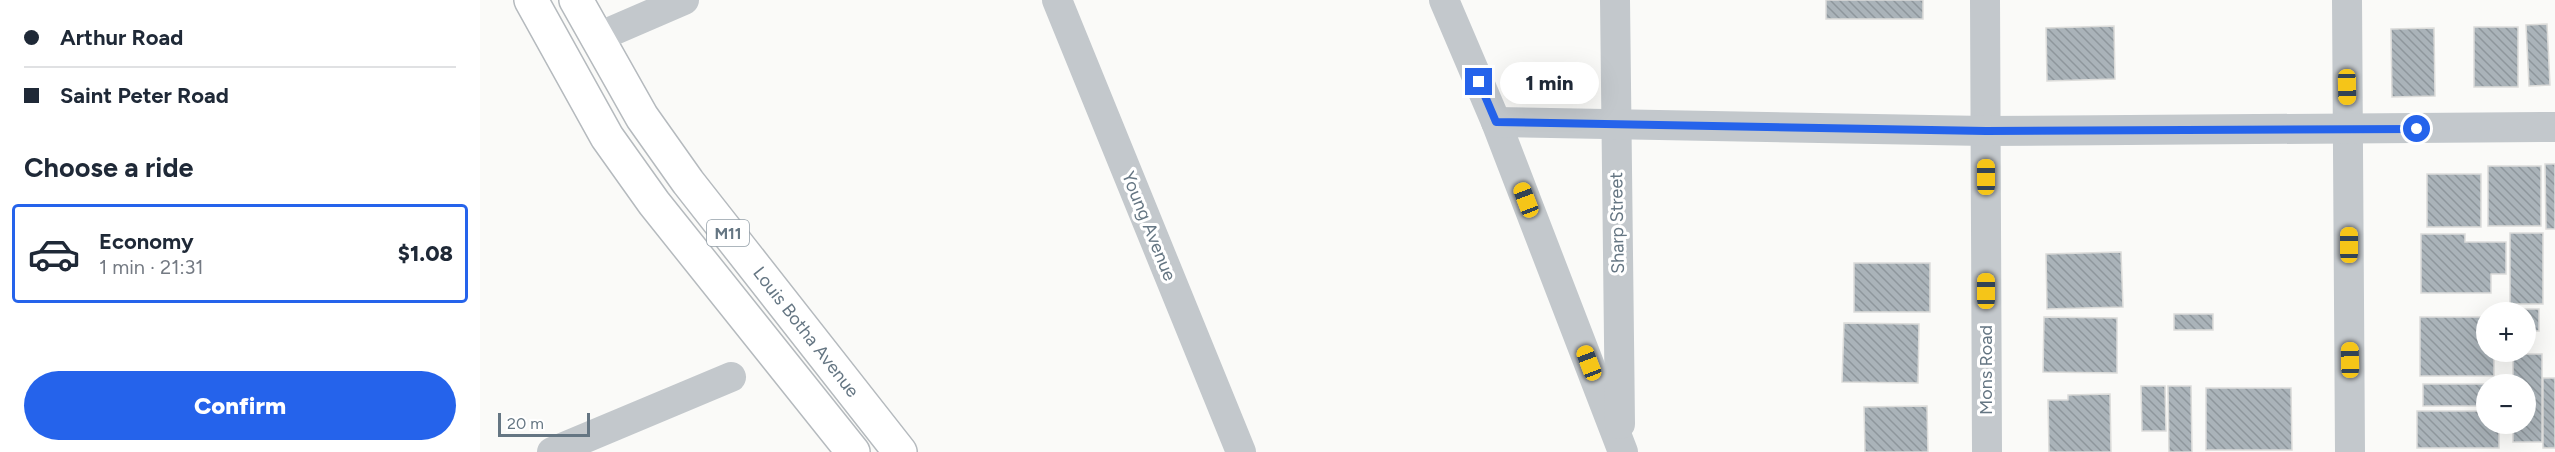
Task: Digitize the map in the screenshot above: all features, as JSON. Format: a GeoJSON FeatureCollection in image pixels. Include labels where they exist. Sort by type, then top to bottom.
{"type":"FeatureCollection","features":[{"type":"Feature","properties":{"kind":"main road","name":"Louis Botha Avenue"},"geometry":{"type":"LineString","coordinates":[[531,0],[607,137],[654,203],[853,452]]}},
{"type":"Feature","properties":{"kind":"main road","name":"Louis Botha Avenue"},"geometry":{"type":"LineString","coordinates":[[576,0],[642,117],[688,182],[900,452]]}},
{"type":"Feature","properties":{"kind":"street"},"geometry":{"type":"LineString","coordinates":[[596,38],[684,0]]}},
{"type":"Feature","properties":{"kind":"street","name":"Young Avenue"},"geometry":{"type":"LineString","coordinates":[[1057,0],[1241,452]]}},
{"type":"Feature","properties":{"kind":"street"},"geometry":{"type":"LineString","coordinates":[[1444,0],[1496,122],[1622,449]]}},
{"type":"Feature","properties":{"kind":"street","name":"Sharp Street"},"geometry":{"type":"LineString","coordinates":[[1615,0],[1622,449]]}},
{"type":"Feature","properties":{"kind":"street","name":"Mons Road"},"geometry":{"type":"LineString","coordinates":[[1985,0],[1987,452]]}},
{"type":"Feature","properties":{"kind":"street"},"geometry":{"type":"LineString","coordinates":[[2347,0],[2350,452]]}},
{"type":"Feature","properties":{"kind":"street"},"geometry":{"type":"LineString","coordinates":[[1496,122],[1986,131],[2555,128]]}},
{"type":"Feature","properties":{"kind":"street"},"geometry":{"type":"LineString","coordinates":[[552,452],[731,377]]}},
{"type":"Feature","properties":{"kind":"building"},"geometry":{"type":"Polygon","coordinates":[[[1826,0],[1923,0],[1923,19],[1826,19],[1826,0]]]}},
{"type":"Feature","properties":{"kind":"building"},"geometry":{"type":"Polygon","coordinates":[[[2547,24],[2550,85],[2529,86],[2526,25],[2547,24]]]}},
{"type":"Feature","properties":{"kind":"building"},"geometry":{"type":"Polygon","coordinates":[[[2114,26],[2115,79],[2047,81],[2046,28],[2114,26]]]}},
{"type":"Feature","properties":{"kind":"building"},"geometry":{"type":"Polygon","coordinates":[[[2474,27],[2518,27],[2518,87],[2474,87],[2474,27]]]}},
{"type":"Feature","properties":{"kind":"building"},"geometry":{"type":"Polygon","coordinates":[[[2434,28],[2435,96],[2392,97],[2391,29],[2434,28]]]}},
{"type":"Feature","properties":{"kind":"building"},"geometry":{"type":"Polygon","coordinates":[[[2545,164],[2555,164],[2555,229],[2546,229],[2545,164]]]}},
{"type":"Feature","properties":{"kind":"building"},"geometry":{"type":"Polygon","coordinates":[[[2488,166],[2541,166],[2541,226],[2488,226],[2488,166]]]}},
{"type":"Feature","properties":{"kind":"building"},"geometry":{"type":"Polygon","coordinates":[[[2427,174],[2481,174],[2481,227],[2427,227],[2427,174]]]}},
{"type":"Feature","properties":{"kind":"building"},"geometry":{"type":"Polygon","coordinates":[[[2510,233],[2543,233],[2543,304],[2510,302],[2510,233]]]}},
{"type":"Feature","properties":{"kind":"building"},"geometry":{"type":"Polygon","coordinates":[[[2421,234],[2465,234],[2465,242],[2506,242],[2506,274],[2491,274],[2491,293],[2421,293],[2421,234]]]}},
{"type":"Feature","properties":{"kind":"building"},"geometry":{"type":"Polygon","coordinates":[[[2121,252],[2123,307],[2047,309],[2046,254],[2121,252]]]}},
{"type":"Feature","properties":{"kind":"building"},"geometry":{"type":"Polygon","coordinates":[[[1854,263],[1930,263],[1930,312],[1854,312],[1854,263]]]}},
{"type":"Feature","properties":{"kind":"building"},"geometry":{"type":"Polygon","coordinates":[[[2536,309],[2539,309],[2539,331],[2536,331],[2536,309]]]}},
{"type":"Feature","properties":{"kind":"building"},"geometry":{"type":"Polygon","coordinates":[[[2174,314],[2213,314],[2213,330],[2174,330],[2174,314]]]}},
{"type":"Feature","properties":{"kind":"building"},"geometry":{"type":"Polygon","coordinates":[[[2044,317],[2117,318],[2117,373],[2043,372],[2044,317]]]}},
{"type":"Feature","properties":{"kind":"building"},"geometry":{"type":"Polygon","coordinates":[[[2420,317],[2476,317],[2476,362],[2494,362],[2494,374],[2420,376],[2420,317]]]}},
{"type":"Feature","properties":{"kind":"building"},"geometry":{"type":"Polygon","coordinates":[[[1844,323],[1919,324],[1918,383],[1842,382],[1844,323]]]}},
{"type":"Feature","properties":{"kind":"building"},"geometry":{"type":"Polygon","coordinates":[[[2536,354],[2542,354],[2542,442],[2513,442],[2513,434],[2536,434],[2536,374],[2513,374],[2513,362],[2536,362],[2536,354]]]}},
{"type":"Feature","properties":{"kind":"building"},"geometry":{"type":"Polygon","coordinates":[[[2543,378],[2555,378],[2555,448],[2543,448],[2543,378]]]}},
{"type":"Feature","properties":{"kind":"building"},"geometry":{"type":"Polygon","coordinates":[[[2423,384],[2476,384],[2476,406],[2423,406],[2423,384]]]}},
{"type":"Feature","properties":{"kind":"building"},"geometry":{"type":"Polygon","coordinates":[[[2141,386],[2165,386],[2166,431],[2142,431],[2141,386]]]}},
{"type":"Feature","properties":{"kind":"building"},"geometry":{"type":"Polygon","coordinates":[[[2168,386],[2191,386],[2192,452],[2169,452],[2168,386]]]}},
{"type":"Feature","properties":{"kind":"building"},"geometry":{"type":"Polygon","coordinates":[[[2206,388],[2291,388],[2292,450],[2206,450],[2206,388]]]}},
{"type":"Feature","properties":{"kind":"building"},"geometry":{"type":"Polygon","coordinates":[[[2110,394],[2111,452],[2049,452],[2048,400],[2068,400],[2068,395],[2110,394]]]}},
{"type":"Feature","properties":{"kind":"building"},"geometry":{"type":"Polygon","coordinates":[[[1927,406],[1928,452],[1865,452],[1864,407],[1927,406]]]}},
{"type":"Feature","properties":{"kind":"building"},"geometry":{"type":"Polygon","coordinates":[[[2417,411],[2476,411],[2476,434],[2499,434],[2499,448],[2417,448],[2417,411]]]}},
{"type":"Feature","properties":{"kind":"route"},"geometry":{"type":"LineString","coordinates":[[1479,82],[1496,122],[1986,131],[2417,129]]}}]}
